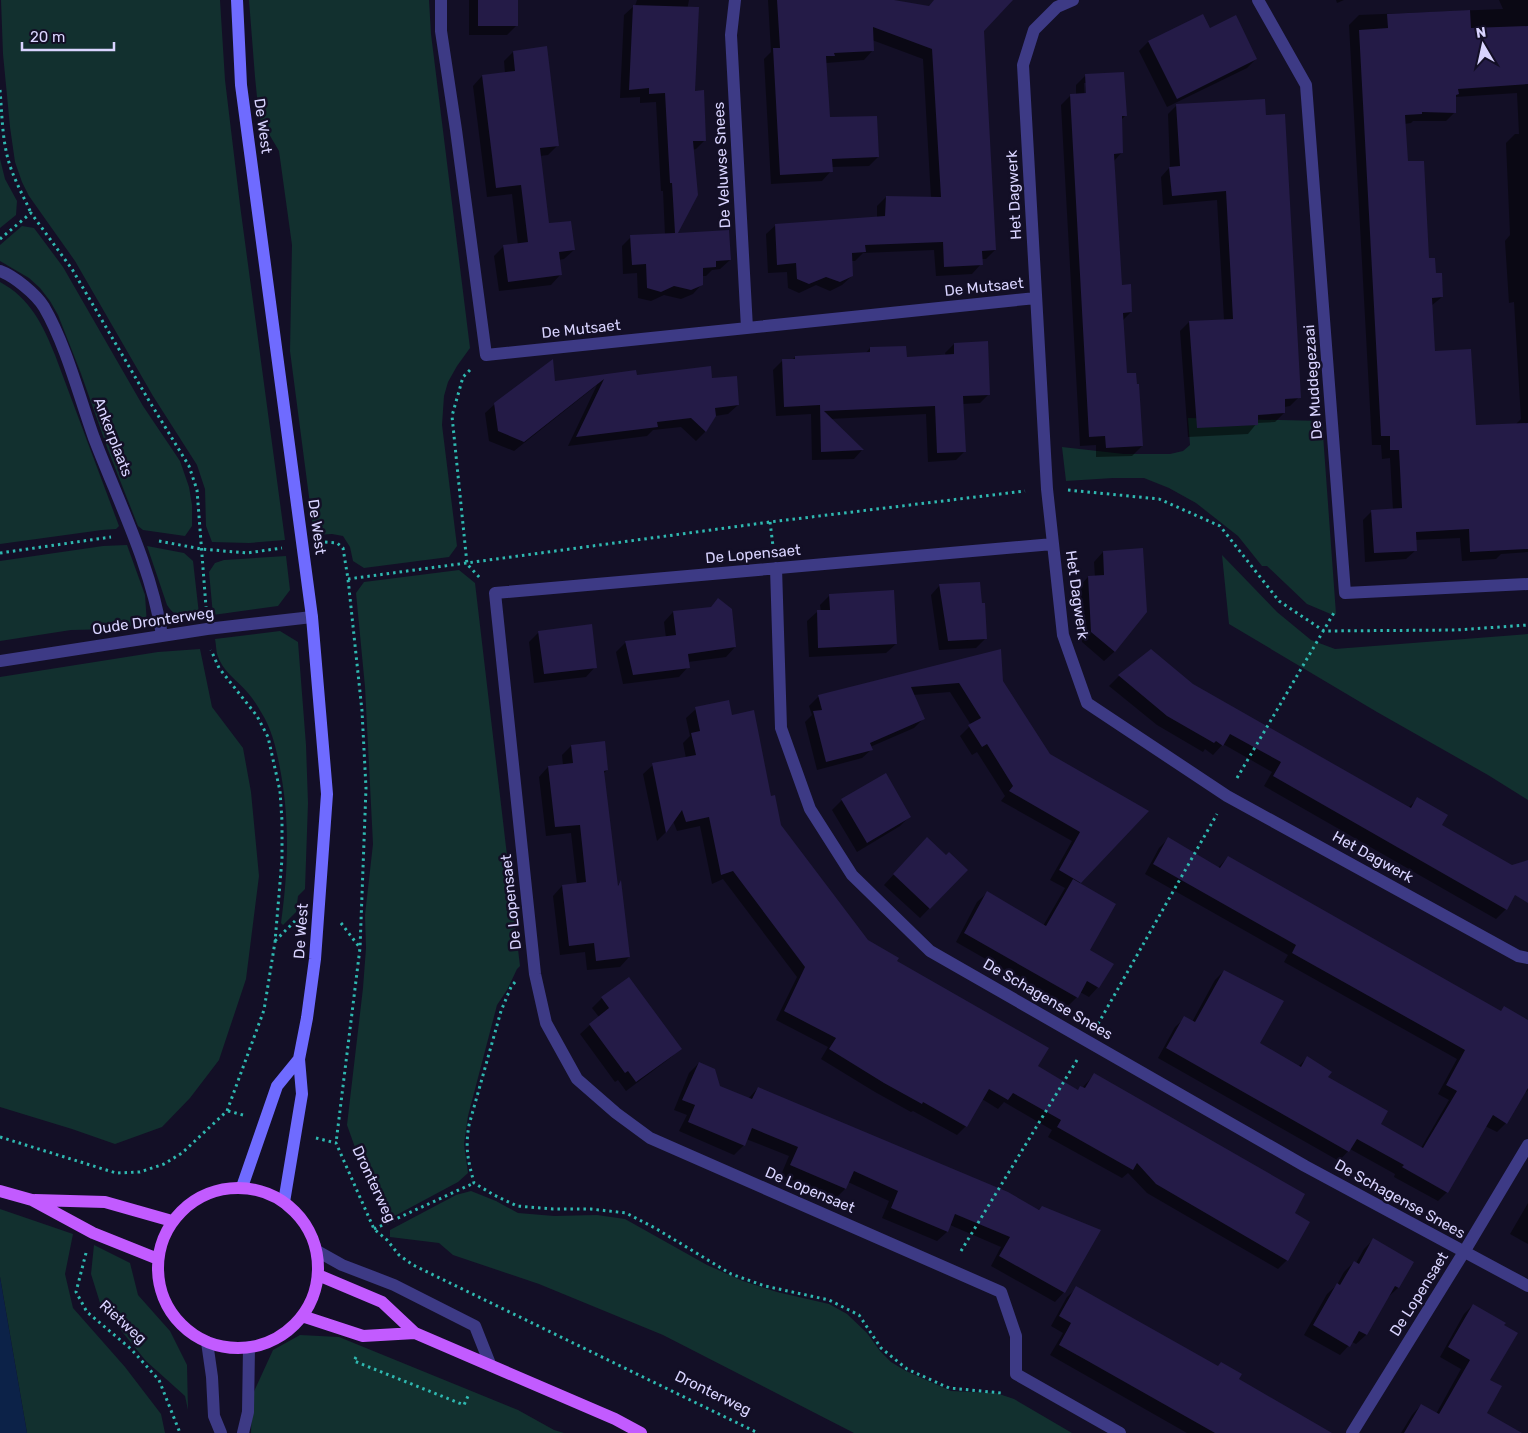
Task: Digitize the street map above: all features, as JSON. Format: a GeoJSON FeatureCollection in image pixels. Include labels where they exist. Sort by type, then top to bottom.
{"type":"FeatureCollection","features":[{"type":"Feature","properties":{"kind":"main road","name":"De West"},"geometry":{"type":"LineString","coordinates":[[237,0],[241,85],[312,617],[326,794],[315,959],[299,1059],[302,1094],[284,1202]]}},
{"type":"Feature","properties":{"kind":"main road","name":"De West"},"geometry":{"type":"LineString","coordinates":[[242,1187],[278,1086],[299,1059]]}},
{"type":"Feature","properties":{"kind":"main road"},"geometry":{"type":"LineString","coordinates":[[242,1187],[264,1192],[284,1202],[300,1215],[310,1232],[319,1263],[313,1297],[302,1316],[288,1331],[270,1342],[249,1347],[228,1347],[207,1342],[185,1328],[169,1309],[159,1284],[158,1258],[163,1239],[172,1221],[183,1209],[203,1196],[226,1188],[242,1187]]}},
{"type":"Feature","properties":{"kind":"main road"},"geometry":{"type":"LineString","coordinates":[[0,1191],[32,1200],[93,1233],[158,1258]]}},
{"type":"Feature","properties":{"kind":"main road"},"geometry":{"type":"LineString","coordinates":[[32,1200],[105,1202],[172,1221]]}},
{"type":"Feature","properties":{"kind":"main road"},"geometry":{"type":"LineString","coordinates":[[318,1275],[382,1302],[414,1333],[490,1364],[614,1419],[641,1433]]}},
{"type":"Feature","properties":{"kind":"main road"},"geometry":{"type":"LineString","coordinates":[[302,1316],[363,1336],[414,1333]]}},
{"type":"Feature","properties":{"kind":"street"},"geometry":{"type":"LineString","coordinates":[[441,0],[441,31],[486,355]]}},
{"type":"Feature","properties":{"kind":"street","name":"De Veluwse Snees"},"geometry":{"type":"LineString","coordinates":[[735,0],[731,35],[746,328]]}},
{"type":"Feature","properties":{"kind":"street","name":"Het Dagwerk"},"geometry":{"type":"LineString","coordinates":[[1073,0],[1057,7],[1034,30],[1023,64],[1047,488],[1063,634],[1087,703],[1227,796],[1518,956],[1528,958]]}},
{"type":"Feature","properties":{"kind":"street","name":"De Muddegezaai"},"geometry":{"type":"LineString","coordinates":[[1258,0],[1306,85],[1346,593]]}},
{"type":"Feature","properties":{"kind":"street","name":"Ankerplaats"},"geometry":{"type":"LineString","coordinates":[[0,271],[9,274],[43,305],[60,342],[134,537],[158,612],[162,636]]}},
{"type":"Feature","properties":{"kind":"street","name":"De Mutsaet"},"geometry":{"type":"LineString","coordinates":[[486,355],[1036,298]]}},
{"type":"Feature","properties":{"kind":"street","name":"De Lopensaet"},"geometry":{"type":"LineString","coordinates":[[1053,544],[495,593],[536,974],[546,1023],[577,1079],[616,1113],[650,1138],[1001,1292],[1016,1336],[1016,1374],[1120,1433]]}},
{"type":"Feature","properties":{"kind":"street","name":"De Schagense Snees"},"geometry":{"type":"LineString","coordinates":[[776,568],[781,728],[810,809],[852,875],[930,951],[1306,1166],[1528,1286]]}},
{"type":"Feature","properties":{"kind":"street"},"geometry":{"type":"LineString","coordinates":[[1346,593],[1528,584]]}},
{"type":"Feature","properties":{"kind":"street","name":"Oude Dronterweg"},"geometry":{"type":"LineString","coordinates":[[0,660],[207,629],[312,617]]}},
{"type":"Feature","properties":{"kind":"street","name":"De Lopensaet"},"geometry":{"type":"LineString","coordinates":[[1352,1433],[1528,1145]]}},
{"type":"Feature","properties":{"kind":"street"},"geometry":{"type":"LineString","coordinates":[[317,1252],[342,1265],[394,1285],[475,1326],[490,1364]]}},
{"type":"Feature","properties":{"kind":"street"},"geometry":{"type":"LineString","coordinates":[[207,1342],[212,1377],[214,1416],[221,1433]]}},
{"type":"Feature","properties":{"kind":"street"},"geometry":{"type":"LineString","coordinates":[[243,1433],[248,1412],[249,1347]]}},
{"type":"Feature","properties":{"kind":"path","name":"De West"},"geometry":{"type":"LineString","coordinates":[[0,90],[8,159],[31,213],[72,268],[148,400],[189,466],[197,490],[207,629],[211,653],[219,668],[257,716],[268,737],[280,791],[282,822],[282,859],[275,942],[264,1010],[227,1111]]}},
{"type":"Feature","properties":{"kind":"path"},"geometry":{"type":"LineString","coordinates":[[0,239],[31,213]]}},
{"type":"Feature","properties":{"kind":"path"},"geometry":{"type":"LineString","coordinates":[[486,355],[463,377],[452,416],[467,564],[495,593]]}},
{"type":"Feature","properties":{"kind":"path"},"geometry":{"type":"LineString","coordinates":[[0,553],[108,537],[134,537],[201,550]]}},
{"type":"Feature","properties":{"kind":"path"},"geometry":{"type":"LineString","coordinates":[[336,1143],[360,948],[366,788],[362,712],[348,579]]}},
{"type":"Feature","properties":{"kind":"path"},"geometry":{"type":"LineString","coordinates":[[951,1269],[1088,1041],[1227,796],[1346,593]]}},
{"type":"Feature","properties":{"kind":"path"},"geometry":{"type":"LineString","coordinates":[[536,974],[519,977],[511,987],[501,1010],[469,1125],[466,1144],[467,1159],[474,1183],[517,1206],[554,1209],[591,1208],[626,1214],[655,1228],[730,1274],[765,1286],[829,1300],[859,1315],[881,1348],[907,1369],[949,1388],[997,1391],[1004,1394]]}},
{"type":"Feature","properties":{"kind":"path"},"geometry":{"type":"LineString","coordinates":[[0,1137],[116,1173],[140,1172],[164,1164],[182,1153],[227,1111],[265,1121]]}},
{"type":"Feature","properties":{"kind":"path","name":"Dronterweg"},"geometry":{"type":"LineString","coordinates":[[296,1134],[336,1143],[374,1230],[387,1240],[399,1255],[413,1265],[758,1433]]}},
{"type":"Feature","properties":{"kind":"path"},"geometry":{"type":"LineString","coordinates":[[105,1202],[116,1173]]}},
{"type":"Feature","properties":{"kind":"path"},"geometry":{"type":"LineString","coordinates":[[374,1230],[474,1183]]}},
{"type":"Feature","properties":{"kind":"path","name":"Rietweg"},"geometry":{"type":"LineString","coordinates":[[93,1233],[84,1258],[76,1292],[87,1312],[132,1349],[159,1380],[180,1433]]}},
{"type":"Feature","properties":{"kind":"green space"},"geometry":{"type":"Polygon","coordinates":[[[1,0],[220,0],[225,80],[240,205],[285,540],[249,543],[212,542],[206,526],[205,489],[197,465],[153,396],[75,261],[29,196],[15,162],[10,127],[3,54],[1,0]]]}},
{"type":"Feature","properties":{"kind":"green space"},"geometry":{"type":"Polygon","coordinates":[[[249,0],[429,0],[431,34],[470,348],[448,382],[444,396],[442,425],[457,546],[449,557],[364,568],[353,561],[350,547],[343,536],[332,534],[314,535],[290,351],[292,245],[279,151],[259,117],[249,0]]]}},
{"type":"Feature","properties":{"kind":"green space"},"geometry":{"type":"Polygon","coordinates":[[[0,159],[5,179],[17,201],[16,215],[0,228],[0,159]]]}},
{"type":"Feature","properties":{"kind":"green space"},"geometry":{"type":"Polygon","coordinates":[[[22,226],[34,228],[63,267],[143,406],[180,461],[189,487],[192,505],[192,526],[185,536],[143,530],[138,526],[58,315],[40,288],[29,278],[0,261],[0,245],[22,226]]]}},
{"type":"Feature","properties":{"kind":"green space"},"geometry":{"type":"Polygon","coordinates":[[[0,282],[20,296],[34,313],[46,333],[119,526],[116,529],[0,544],[0,282]]]}},
{"type":"Feature","properties":{"kind":"green space"},"geometry":{"type":"Polygon","coordinates":[[[1188,418],[1322,421],[1336,614],[1333,615],[1307,604],[1267,566],[1262,566],[1238,536],[1196,503],[1169,488],[1144,478],[1066,481],[1062,447],[1124,454],[1170,454],[1183,451],[1190,445],[1188,418]]]}},
{"type":"Feature","properties":{"kind":"green space"},"geometry":{"type":"Polygon","coordinates":[[[127,545],[145,595],[147,624],[114,629],[71,630],[0,641],[0,561],[103,546],[127,545]]]}},
{"type":"Feature","properties":{"kind":"green space"},"geometry":{"type":"Polygon","coordinates":[[[147,546],[184,553],[193,561],[199,614],[195,618],[182,618],[167,605],[147,546]]]}},
{"type":"Feature","properties":{"kind":"green space"},"geometry":{"type":"Polygon","coordinates":[[[1222,555],[1277,612],[1311,640],[1335,649],[1528,634],[1528,800],[1229,624],[1222,555]]]}},
{"type":"Feature","properties":{"kind":"green space"},"geometry":{"type":"Polygon","coordinates":[[[286,556],[290,590],[278,606],[213,615],[209,572],[215,563],[224,560],[286,556]]]}},
{"type":"Feature","properties":{"kind":"green space"},"geometry":{"type":"Polygon","coordinates":[[[459,570],[475,583],[520,966],[497,1005],[468,1116],[464,1144],[468,1173],[458,1182],[389,1219],[367,1181],[347,1125],[363,988],[366,948],[365,915],[373,844],[365,687],[356,593],[364,582],[459,570]]]}},
{"type":"Feature","properties":{"kind":"green space"},"geometry":{"type":"Polygon","coordinates":[[[280,631],[298,642],[306,745],[308,803],[305,889],[298,896],[296,912],[283,925],[281,923],[285,885],[287,830],[284,793],[276,750],[272,734],[258,707],[219,660],[215,639],[280,631]]]}},
{"type":"Feature","properties":{"kind":"green space"},"geometry":{"type":"Polygon","coordinates":[[[200,649],[212,707],[243,748],[251,792],[259,876],[246,979],[219,1060],[190,1098],[162,1127],[115,1144],[0,1107],[0,677],[158,652],[200,649]]]}},
{"type":"Feature","properties":{"kind":"green space"},"geometry":{"type":"Polygon","coordinates":[[[471,1191],[496,1201],[518,1213],[554,1216],[597,1215],[625,1219],[707,1265],[743,1281],[777,1292],[829,1304],[847,1314],[867,1333],[891,1362],[906,1371],[951,1391],[996,1393],[1014,1399],[1072,1433],[854,1433],[663,1335],[539,1284],[453,1255],[439,1243],[390,1237],[390,1230],[456,1195],[471,1191]]]}},
{"type":"Feature","properties":{"kind":"green space"},"geometry":{"type":"Polygon","coordinates":[[[0,1209],[73,1234],[65,1274],[73,1308],[125,1367],[161,1414],[165,1433],[27,1433],[0,1277],[0,1209]]]}},
{"type":"Feature","properties":{"kind":"green space"},"geometry":{"type":"Polygon","coordinates":[[[94,1245],[130,1263],[138,1295],[170,1331],[187,1365],[188,1410],[185,1396],[146,1361],[101,1306],[91,1274],[94,1245]]]}},
{"type":"Feature","properties":{"kind":"green space"},"geometry":{"type":"Polygon","coordinates":[[[300,1335],[339,1337],[518,1410],[554,1430],[564,1433],[251,1433],[252,1396],[273,1350],[300,1335]]]}},
{"type":"Feature","properties":{"kind":"water"},"geometry":{"type":"Polygon","coordinates":[[[0,1277],[27,1433],[0,1433],[0,1277]]]}},
{"type":"Feature","properties":{"kind":"building"},"geometry":{"type":"Polygon","coordinates":[[[478,0],[518,0],[518,26],[478,26],[478,0]]]}},
{"type":"Feature","properties":{"kind":"building"},"geometry":{"type":"Polygon","coordinates":[[[777,0],[894,0],[929,6],[934,0],[1013,0],[984,31],[996,250],[982,251],[983,265],[944,267],[943,242],[865,245],[866,252],[852,253],[853,276],[840,282],[826,277],[809,284],[797,279],[796,263],[777,265],[775,224],[885,216],[886,196],[941,197],[932,49],[873,27],[874,51],[834,53],[835,56],[826,56],[830,117],[877,116],[879,157],[832,159],[833,172],[780,175],[773,48],[780,48],[777,0]]]}},
{"type":"Feature","properties":{"kind":"building"},"geometry":{"type":"Polygon","coordinates":[[[633,5],[699,7],[695,91],[704,90],[706,141],[693,141],[698,195],[678,233],[729,230],[731,260],[716,261],[716,267],[703,268],[703,285],[691,290],[674,286],[661,292],[647,288],[646,264],[632,265],[630,235],[675,233],[665,93],[649,94],[649,88],[629,90],[633,5]]]}},
{"type":"Feature","properties":{"kind":"building"},"geometry":{"type":"Polygon","coordinates":[[[1470,10],[1471,28],[1528,26],[1528,84],[1458,89],[1456,113],[1422,112],[1422,114],[1405,115],[1408,161],[1424,161],[1429,258],[1435,258],[1436,273],[1442,273],[1443,297],[1432,298],[1435,351],[1471,349],[1476,425],[1528,423],[1528,549],[1470,552],[1469,529],[1416,532],[1417,551],[1374,553],[1371,510],[1402,508],[1399,450],[1390,450],[1390,436],[1381,436],[1359,30],[1388,28],[1387,14],[1470,10]]]}},
{"type":"Feature","properties":{"kind":"building"},"geometry":{"type":"Polygon","coordinates":[[[1203,14],[1210,28],[1236,15],[1257,59],[1177,99],[1148,41],[1203,14]]]}},
{"type":"Feature","properties":{"kind":"building"},"geometry":{"type":"Polygon","coordinates":[[[547,46],[559,146],[540,148],[549,223],[571,221],[575,250],[559,252],[562,275],[508,282],[503,245],[528,242],[521,185],[496,188],[482,75],[515,71],[513,51],[547,46]]]}},
{"type":"Feature","properties":{"kind":"building"},"geometry":{"type":"Polygon","coordinates":[[[1124,72],[1127,116],[1122,116],[1123,153],[1114,154],[1122,285],[1131,284],[1132,312],[1123,313],[1127,373],[1136,373],[1137,384],[1139,384],[1143,446],[1106,448],[1105,436],[1089,437],[1070,94],[1086,93],[1085,74],[1124,72]]]}},
{"type":"Feature","properties":{"kind":"building"},"geometry":{"type":"Polygon","coordinates":[[[1265,99],[1266,115],[1285,114],[1301,398],[1285,399],[1285,413],[1258,415],[1258,425],[1197,428],[1189,321],[1233,319],[1226,191],[1172,196],[1169,167],[1180,166],[1176,104],[1265,99]]]}},
{"type":"Feature","properties":{"kind":"building"},"geometry":{"type":"Polygon","coordinates":[[[988,341],[990,395],[963,396],[966,452],[937,453],[935,406],[824,411],[864,450],[821,452],[820,405],[784,407],[782,359],[795,359],[795,356],[870,352],[870,347],[906,346],[907,357],[954,354],[954,343],[988,341]]]}},
{"type":"Feature","properties":{"kind":"building"},"geometry":{"type":"Polygon","coordinates":[[[553,359],[555,381],[636,370],[637,375],[711,366],[712,378],[737,376],[739,405],[715,408],[716,416],[706,432],[691,418],[657,422],[658,427],[576,437],[604,379],[524,442],[498,431],[494,403],[553,359]]]}},
{"type":"Feature","properties":{"kind":"building"},"geometry":{"type":"Polygon","coordinates":[[[1143,548],[1147,612],[1115,652],[1091,632],[1088,576],[1104,575],[1103,551],[1143,548]]]}},
{"type":"Feature","properties":{"kind":"building"},"geometry":{"type":"Polygon","coordinates":[[[980,582],[982,603],[985,603],[987,639],[948,641],[939,584],[980,582]]]}},
{"type":"Feature","properties":{"kind":"building"},"geometry":{"type":"Polygon","coordinates":[[[894,590],[897,644],[818,648],[817,610],[830,610],[829,594],[894,590]]]}},
{"type":"Feature","properties":{"kind":"building"},"geometry":{"type":"Polygon","coordinates":[[[718,598],[732,609],[736,647],[688,654],[690,668],[633,675],[625,641],[676,635],[673,611],[711,607],[718,598]]]}},
{"type":"Feature","properties":{"kind":"building"},"geometry":{"type":"Polygon","coordinates":[[[592,624],[597,668],[544,674],[538,631],[592,624]]]}},
{"type":"Feature","properties":{"kind":"building"},"geometry":{"type":"Polygon","coordinates":[[[1001,649],[1003,681],[1050,754],[1149,811],[1081,883],[1059,870],[1080,832],[1009,791],[1013,786],[987,744],[982,747],[968,725],[981,718],[959,683],[911,687],[925,719],[870,743],[873,750],[826,762],[813,711],[822,710],[818,695],[1001,649]]]}},
{"type":"Feature","properties":{"kind":"building"},"geometry":{"type":"Polygon","coordinates":[[[1151,649],[1193,684],[1411,808],[1417,797],[1448,815],[1442,825],[1512,865],[1528,860],[1528,903],[1515,895],[1507,910],[1273,776],[1281,762],[1230,734],[1223,746],[1216,741],[1214,743],[1167,716],[1118,675],[1151,649]]]}},
{"type":"Feature","properties":{"kind":"building"},"geometry":{"type":"Polygon","coordinates":[[[729,700],[732,715],[754,710],[771,796],[775,795],[781,825],[868,940],[899,958],[897,961],[1049,1048],[1038,1066],[1078,1090],[1080,1086],[1085,1088],[1094,1073],[1305,1194],[1295,1213],[1310,1222],[1288,1261],[1156,1184],[1137,1163],[1133,1170],[1057,1127],[1061,1120],[1013,1093],[1008,1100],[989,1089],[967,1127],[884,1083],[829,1049],[836,1038],[784,1011],[805,967],[733,871],[721,875],[709,817],[686,822],[682,810],[666,833],[652,763],[696,755],[691,733],[700,731],[695,707],[729,700]]]}},
{"type":"Feature","properties":{"kind":"building"},"geometry":{"type":"Polygon","coordinates":[[[605,741],[608,770],[604,771],[618,886],[621,880],[630,957],[596,961],[594,943],[569,946],[562,885],[586,882],[580,825],[555,827],[548,766],[573,763],[571,745],[605,741]]]}},
{"type":"Feature","properties":{"kind":"building"},"geometry":{"type":"Polygon","coordinates":[[[886,773],[911,817],[867,843],[841,799],[886,773]]]}},
{"type":"Feature","properties":{"kind":"building"},"geometry":{"type":"Polygon","coordinates":[[[927,837],[946,855],[949,852],[968,870],[930,909],[893,874],[927,837]]]}},
{"type":"Feature","properties":{"kind":"building"},"geometry":{"type":"Polygon","coordinates":[[[1168,837],[1220,868],[1228,856],[1501,1011],[1504,1006],[1528,1020],[1528,1088],[1507,1124],[1493,1115],[1448,1193],[1402,1167],[1404,1165],[1357,1139],[1349,1152],[1166,1048],[1184,1016],[1195,1022],[1224,970],[1284,1001],[1260,1043],[1301,1067],[1307,1056],[1332,1072],[1328,1077],[1388,1111],[1381,1124],[1423,1148],[1457,1091],[1446,1085],[1465,1050],[1292,953],[1296,945],[1153,864],[1168,837]]]}},
{"type":"Feature","properties":{"kind":"building"},"geometry":{"type":"Polygon","coordinates":[[[1073,879],[1116,904],[1090,950],[1114,964],[1099,988],[1087,981],[1078,998],[964,933],[987,891],[1046,926],[1073,879]]]}},
{"type":"Feature","properties":{"kind":"building"},"geometry":{"type":"Polygon","coordinates":[[[629,977],[682,1049],[636,1082],[628,1071],[625,1073],[589,1024],[609,1008],[601,997],[629,977]]]}},
{"type":"Feature","properties":{"kind":"building"},"geometry":{"type":"Polygon","coordinates":[[[699,1062],[715,1069],[720,1086],[752,1099],[758,1087],[1008,1192],[1039,1210],[1042,1206],[1101,1230],[1065,1293],[999,1256],[1010,1237],[955,1214],[948,1232],[891,1208],[898,1191],[854,1171],[846,1189],[790,1165],[798,1147],[752,1128],[745,1146],[688,1122],[695,1105],[682,1100],[699,1062]]]}},
{"type":"Feature","properties":{"kind":"building"},"geometry":{"type":"Polygon","coordinates":[[[1373,1238],[1414,1262],[1399,1288],[1395,1286],[1367,1335],[1359,1331],[1350,1347],[1313,1325],[1337,1283],[1340,1285],[1354,1261],[1359,1264],[1373,1238]]]}},
{"type":"Feature","properties":{"kind":"building"},"geometry":{"type":"Polygon","coordinates":[[[1076,1286],[1218,1366],[1221,1362],[1242,1374],[1239,1379],[1332,1433],[1215,1433],[1059,1345],[1071,1323],[1059,1316],[1076,1286]]]}},
{"type":"Feature","properties":{"kind":"building"},"geometry":{"type":"Polygon","coordinates":[[[1473,1304],[1506,1323],[1504,1325],[1518,1333],[1490,1380],[1502,1386],[1487,1413],[1522,1433],[1404,1433],[1421,1404],[1439,1414],[1470,1360],[1448,1347],[1473,1304]]]}}]}
